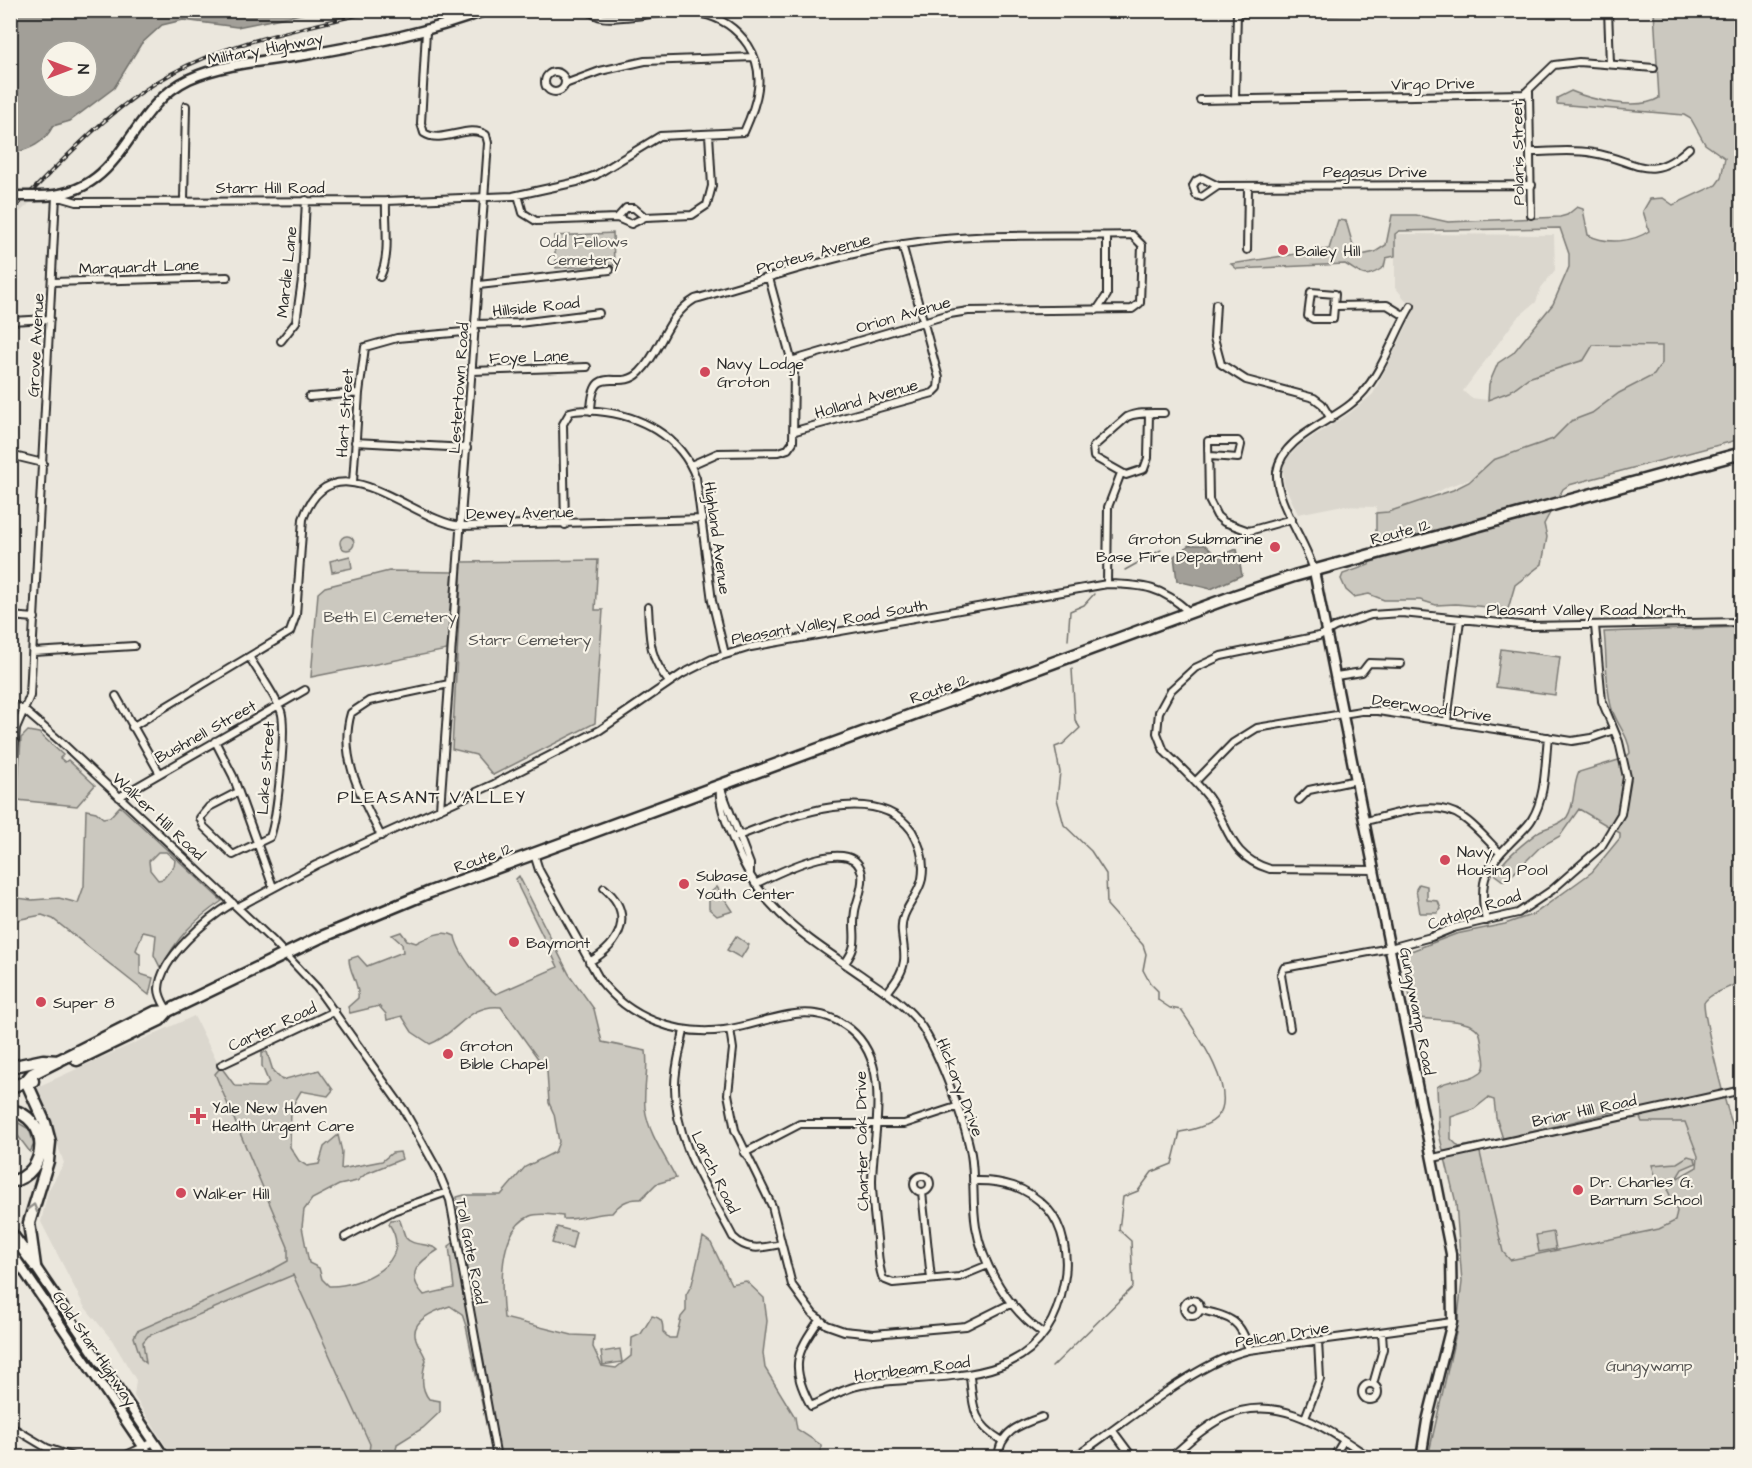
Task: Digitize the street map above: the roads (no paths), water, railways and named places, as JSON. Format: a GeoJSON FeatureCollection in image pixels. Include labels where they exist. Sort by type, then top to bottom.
{"type":"FeatureCollection","features":[{"type":"Feature","properties":{"kind":"highway","name":"Route 12"},"geometry":{"type":"LineString","coordinates":[[26,1081],[30,1075],[153,1013],[168,1011],[285,954],[384,911],[1190,612],[1314,570],[1742,453]]}},
{"type":"Feature","properties":{"kind":"highway","name":"Route 12"},"geometry":{"type":"LineString","coordinates":[[10,1088],[35,1080],[158,1021],[168,1011]]}},
{"type":"Feature","properties":{"kind":"highway"},"geometry":{"type":"LineString","coordinates":[[10,1067],[41,1060],[59,1061]]}},
{"type":"Feature","properties":{"kind":"highway"},"geometry":{"type":"LineString","coordinates":[[26,1081],[45,1123],[50,1144],[48,1163],[29,1223],[35,1266]]}},
{"type":"Feature","properties":{"kind":"highway"},"geometry":{"type":"LineString","coordinates":[[10,1110],[21,1113],[32,1121],[38,1131],[41,1145],[35,1167],[24,1177],[10,1182]]}},
{"type":"Feature","properties":{"kind":"highway"},"geometry":{"type":"LineString","coordinates":[[10,1232],[35,1266]]}},
{"type":"Feature","properties":{"kind":"street","name":"Military Highway"},"geometry":{"type":"LineString","coordinates":[[12,196],[56,196],[79,189],[96,180],[170,92],[190,79],[231,67],[357,46],[426,31],[487,10]]}},
{"type":"Feature","properties":{"kind":"street"},"geometry":{"type":"LineString","coordinates":[[588,10],[603,18],[697,11],[714,14],[733,26],[754,57]]}},
{"type":"Feature","properties":{"kind":"street"},"geometry":{"type":"LineString","coordinates":[[1235,99],[1237,12],[1393,10]]}},
{"type":"Feature","properties":{"kind":"street"},"geometry":{"type":"LineString","coordinates":[[1608,10],[1610,64]]}},
{"type":"Feature","properties":{"kind":"street","name":"Lestertown Road"},"geometry":{"type":"LineString","coordinates":[[426,31],[422,129],[424,133],[433,137],[478,131],[486,135],[488,144],[440,809]]}},
{"type":"Feature","properties":{"kind":"street"},"geometry":{"type":"LineString","coordinates":[[565,84],[600,71],[645,61],[754,57]]}},
{"type":"Feature","properties":{"kind":"street","name":"Starr Hill Road"},"geometry":{"type":"LineString","coordinates":[[56,196],[71,202],[386,201],[518,195],[596,175],[660,136],[744,132],[759,88],[754,57]]}},
{"type":"Feature","properties":{"kind":"street"},"geometry":{"type":"LineString","coordinates":[[1529,91],[1547,69],[1554,65],[1579,62],[1654,68]]}},
{"type":"Feature","properties":{"kind":"street","name":"Virgo Drive"},"geometry":{"type":"LineString","coordinates":[[1200,100],[1518,94],[1529,91]]}},
{"type":"Feature","properties":{"kind":"street","name":"Polaris Street"},"geometry":{"type":"LineString","coordinates":[[1529,91],[1532,152],[1531,215]]}},
{"type":"Feature","properties":{"kind":"street"},"geometry":{"type":"LineString","coordinates":[[184,200],[186,106]]}},
{"type":"Feature","properties":{"kind":"street"},"geometry":{"type":"LineString","coordinates":[[518,195],[520,209],[530,220],[617,218],[631,224],[645,217],[692,215],[707,205],[712,186],[709,134]]}},
{"type":"Feature","properties":{"kind":"street"},"geometry":{"type":"LineString","coordinates":[[1532,152],[1592,152],[1649,169],[1666,166],[1689,148]]}},
{"type":"Feature","properties":{"kind":"street","name":"Pegasus Drive"},"geometry":{"type":"LineString","coordinates":[[1218,186],[1532,185]]}},
{"type":"Feature","properties":{"kind":"street"},"geometry":{"type":"LineString","coordinates":[[1247,250],[1248,187]]}},
{"type":"Feature","properties":{"kind":"street","name":"Grove Avenue"},"geometry":{"type":"LineString","coordinates":[[11,762],[16,728],[30,700],[56,196]]}},
{"type":"Feature","properties":{"kind":"street","name":"Mardie Lane"},"geometry":{"type":"LineString","coordinates":[[281,341],[296,322],[302,280],[306,200]]}},
{"type":"Feature","properties":{"kind":"street"},"geometry":{"type":"LineString","coordinates":[[380,277],[386,266],[387,255],[386,201]]}},
{"type":"Feature","properties":{"kind":"street"},"geometry":{"type":"LineString","coordinates":[[617,218],[626,208],[634,208],[645,217]]}},
{"type":"Feature","properties":{"kind":"street","name":"Orion Avenue"},"geometry":{"type":"LineString","coordinates":[[791,361],[922,322],[968,311],[1132,309],[1140,303],[1142,245],[1132,235],[1107,236]]}},
{"type":"Feature","properties":{"kind":"street"},"geometry":{"type":"LineString","coordinates":[[1097,310],[1107,295],[1107,236]]}},
{"type":"Feature","properties":{"kind":"street","name":"Proteus Avenue"},"geometry":{"type":"LineString","coordinates":[[591,411],[594,387],[600,381],[609,378],[625,379],[640,372],[680,308],[695,299],[902,244],[960,237],[1107,236]]}},
{"type":"Feature","properties":{"kind":"street","name":"Holland Avenue"},"geometry":{"type":"LineString","coordinates":[[795,431],[933,393],[938,388],[939,378],[902,244]]}},
{"type":"Feature","properties":{"kind":"street"},"geometry":{"type":"LineString","coordinates":[[478,285],[610,270]]}},
{"type":"Feature","properties":{"kind":"street","name":"Marquardt Lane"},"geometry":{"type":"LineString","coordinates":[[52,282],[227,277]]}},
{"type":"Feature","properties":{"kind":"street"},"geometry":{"type":"LineString","coordinates":[[692,465],[718,453],[788,450],[795,431],[791,361],[769,278]]}},
{"type":"Feature","properties":{"kind":"street"},"geometry":{"type":"LineString","coordinates":[[1311,292],[1332,292],[1335,294],[1336,306],[1335,317],[1330,320],[1313,319],[1307,315],[1311,292]]}},
{"type":"Feature","properties":{"kind":"street"},"geometry":{"type":"LineString","coordinates":[[1216,304],[1215,338],[1221,364],[1246,380],[1314,398],[1322,404],[1331,419]]}},
{"type":"Feature","properties":{"kind":"street"},"geometry":{"type":"LineString","coordinates":[[1336,306],[1387,305],[1405,316]]}},
{"type":"Feature","properties":{"kind":"street"},"geometry":{"type":"LineString","coordinates":[[1314,570],[1278,483],[1279,463],[1290,445],[1331,419],[1362,394],[1411,306]]}},
{"type":"Feature","properties":{"kind":"street","name":"Hillside Road"},"geometry":{"type":"LineString","coordinates":[[365,347],[397,338],[599,313]]}},
{"type":"Feature","properties":{"kind":"street"},"geometry":{"type":"LineString","coordinates":[[10,321],[50,319]]}},
{"type":"Feature","properties":{"kind":"street","name":"Hart Street"},"geometry":{"type":"LineString","coordinates":[[353,482],[359,393],[365,347]]}},
{"type":"Feature","properties":{"kind":"street","name":"Foye Lane"},"geometry":{"type":"LineString","coordinates":[[472,371],[586,367]]}},
{"type":"Feature","properties":{"kind":"street"},"geometry":{"type":"LineString","coordinates":[[309,397],[359,393]]}},
{"type":"Feature","properties":{"kind":"street","name":"Highland Avenue"},"geometry":{"type":"LineString","coordinates":[[565,525],[563,424],[570,412],[591,411],[631,417],[650,425],[672,442],[692,465],[703,519],[712,601],[725,654]]}},
{"type":"Feature","properties":{"kind":"street"},"geometry":{"type":"LineString","coordinates":[[1149,414],[1146,465],[1132,474],[1121,473],[1094,457],[1093,447],[1127,417],[1149,414],[1164,413]]}},
{"type":"Feature","properties":{"kind":"street"},"geometry":{"type":"LineString","coordinates":[[1210,456],[1238,458],[1241,445],[1238,441],[1208,441],[1206,453],[1210,456],[1209,500],[1217,516],[1224,522],[1249,531],[1293,519]]}},
{"type":"Feature","properties":{"kind":"street"},"geometry":{"type":"LineString","coordinates":[[355,442],[467,448]]}},
{"type":"Feature","properties":{"kind":"street"},"geometry":{"type":"LineString","coordinates":[[10,455],[43,463]]}},
{"type":"Feature","properties":{"kind":"street"},"geometry":{"type":"LineString","coordinates":[[1107,584],[1108,507],[1121,473]]}},
{"type":"Feature","properties":{"kind":"street"},"geometry":{"type":"LineString","coordinates":[[132,727],[290,632],[293,625],[303,519],[308,506],[320,491],[331,486],[353,482]]}},
{"type":"Feature","properties":{"kind":"street","name":"Dewey Avenue"},"geometry":{"type":"LineString","coordinates":[[353,482],[386,493],[430,516],[461,526],[565,525],[703,519]]}},
{"type":"Feature","properties":{"kind":"street","name":"Gungywamp Road"},"geometry":{"type":"LineString","coordinates":[[1314,570],[1433,1158],[1452,1267],[1452,1322],[1427,1421],[1421,1458]]}},
{"type":"Feature","properties":{"kind":"street","name":"Pleasant Valley Road South"},"geometry":{"type":"LineString","coordinates":[[168,1011],[159,990],[171,964],[200,925],[235,905],[440,809],[600,730],[669,682],[725,654],[751,646],[944,615],[1107,584],[1153,588],[1173,597],[1190,612]]}},
{"type":"Feature","properties":{"kind":"street"},"geometry":{"type":"LineString","coordinates":[[648,607],[651,655],[656,667],[669,682]]}},
{"type":"Feature","properties":{"kind":"street","name":"Pleasant Valley Road North"},"geometry":{"type":"LineString","coordinates":[[1375,870],[1277,869],[1255,863],[1234,846],[1211,802],[1164,751],[1157,733],[1158,712],[1171,690],[1195,668],[1212,659],[1328,633],[1355,620],[1387,613],[1530,626],[1742,622]]}},
{"type":"Feature","properties":{"kind":"street"},"geometry":{"type":"LineString","coordinates":[[10,616],[35,618]]}},
{"type":"Feature","properties":{"kind":"street"},"geometry":{"type":"LineString","coordinates":[[1447,721],[1460,620]]}},
{"type":"Feature","properties":{"kind":"street","name":"Catalpa Road"},"geometry":{"type":"LineString","coordinates":[[1290,1028],[1281,975],[1284,968],[1390,948],[1431,937],[1453,928],[1518,913],[1532,905],[1580,866],[1609,836],[1621,814],[1627,788],[1627,767],[1602,701],[1595,626]]}},
{"type":"Feature","properties":{"kind":"street"},"geometry":{"type":"LineString","coordinates":[[33,651],[134,646]]}},
{"type":"Feature","properties":{"kind":"street","name":"Lake Street"},"geometry":{"type":"LineString","coordinates":[[250,658],[282,713],[274,825],[270,837],[257,844]]}},
{"type":"Feature","properties":{"kind":"street"},"geometry":{"type":"LineString","coordinates":[[1336,676],[1362,672],[1367,669],[1369,663],[1401,664]]}},
{"type":"Feature","properties":{"kind":"street"},"geometry":{"type":"LineString","coordinates":[[381,836],[359,791],[348,758],[347,733],[351,713],[369,701],[449,684]]}},
{"type":"Feature","properties":{"kind":"street","name":"Bushnell Street"},"geometry":{"type":"LineString","coordinates":[[119,796],[305,690]]}},
{"type":"Feature","properties":{"kind":"street"},"geometry":{"type":"LineString","coordinates":[[116,696],[159,772]]}},
{"type":"Feature","properties":{"kind":"street","name":"Walker Hill Road"},"geometry":{"type":"LineString","coordinates":[[10,703],[25,711],[119,796],[285,954]]}},
{"type":"Feature","properties":{"kind":"street","name":"Deerwood Drive"},"geometry":{"type":"LineString","coordinates":[[1195,782],[1233,743],[1257,728],[1344,714],[1370,711],[1548,738],[1581,740],[1614,730]]}},
{"type":"Feature","properties":{"kind":"street"},"geometry":{"type":"LineString","coordinates":[[1486,921],[1482,886],[1491,862],[1532,821],[1536,811],[1548,738]]}},
{"type":"Feature","properties":{"kind":"street"},"geometry":{"type":"LineString","coordinates":[[215,741],[238,792],[273,887]]}},
{"type":"Feature","properties":{"kind":"street"},"geometry":{"type":"LineString","coordinates":[[10,802],[11,762]]}},
{"type":"Feature","properties":{"kind":"street"},"geometry":{"type":"LineString","coordinates":[[1299,800],[1309,790],[1357,780]]}},
{"type":"Feature","properties":{"kind":"street","name":"Hickory Drive"},"geometry":{"type":"LineString","coordinates":[[720,786],[718,799],[736,837],[744,867],[768,903],[784,920],[908,1010],[926,1033],[940,1063],[968,1143],[976,1228],[988,1265],[1025,1320],[1042,1333]]}},
{"type":"Feature","properties":{"kind":"street"},"geometry":{"type":"LineString","coordinates":[[238,792],[209,807],[200,818],[204,827],[233,855],[257,844]]}},
{"type":"Feature","properties":{"kind":"street"},"geometry":{"type":"LineString","coordinates":[[736,837],[798,815],[841,807],[879,809],[895,816],[909,828],[921,852],[923,872],[919,890],[903,919],[903,968],[887,993]]}},
{"type":"Feature","properties":{"kind":"street"},"geometry":{"type":"LineString","coordinates":[[1365,821],[1422,810],[1448,810],[1463,817],[1500,853]]}},
{"type":"Feature","properties":{"kind":"street","name":"Charter Oak Drive"},"geometry":{"type":"LineString","coordinates":[[534,854],[540,870],[589,962],[609,992],[622,1004],[653,1021],[684,1030],[730,1029],[796,1012],[820,1014],[843,1024],[860,1039],[872,1060],[876,1081],[872,1186],[883,1279],[893,1283],[931,1279]]}},
{"type":"Feature","properties":{"kind":"street"},"geometry":{"type":"LineString","coordinates":[[756,884],[823,857],[843,855],[851,859],[861,871],[863,878],[854,915],[855,947],[845,963]]}},
{"type":"Feature","properties":{"kind":"street"},"geometry":{"type":"LineString","coordinates":[[589,962],[609,948],[620,929],[622,917],[619,904],[604,888]]}},
{"type":"Feature","properties":{"kind":"street","name":"Toll Gate Road"},"geometry":{"type":"LineString","coordinates":[[285,954],[335,1011],[404,1110],[447,1192],[497,1458]]}},
{"type":"Feature","properties":{"kind":"street","name":"Carter Road"},"geometry":{"type":"LineString","coordinates":[[221,1065],[335,1011]]}},
{"type":"Feature","properties":{"kind":"street"},"geometry":{"type":"LineString","coordinates":[[730,1029],[733,1049],[729,1102],[735,1130],[744,1153],[772,1206],[788,1274],[797,1296],[819,1319],[844,1331],[860,1334],[945,1328],[975,1323],[1012,1303]]}},
{"type":"Feature","properties":{"kind":"street","name":"Larch Road"},"geometry":{"type":"LineString","coordinates":[[684,1030],[675,1082],[675,1104],[680,1130],[690,1156],[740,1244],[756,1249],[781,1244]]}},
{"type":"Feature","properties":{"kind":"street","name":"Briar Hill Road"},"geometry":{"type":"LineString","coordinates":[[1433,1158],[1742,1089]]}},
{"type":"Feature","properties":{"kind":"street"},"geometry":{"type":"LineString","coordinates":[[744,1153],[801,1124],[904,1124],[956,1107]]}},
{"type":"Feature","properties":{"kind":"street","name":"Hornbeam Road"},"geometry":{"type":"LineString","coordinates":[[819,1319],[800,1349],[797,1362],[798,1377],[811,1406],[864,1384],[970,1376],[1007,1363],[1032,1345],[1052,1320],[1065,1280],[1066,1261],[1059,1228],[1051,1213],[1037,1198],[1021,1188],[1003,1182],[973,1181]]}},
{"type":"Feature","properties":{"kind":"street"},"geometry":{"type":"LineString","coordinates":[[345,1237],[393,1211],[447,1192]]}},
{"type":"Feature","properties":{"kind":"street"},"geometry":{"type":"LineString","coordinates":[[922,1192],[931,1279],[959,1277],[988,1265]]}},
{"type":"Feature","properties":{"kind":"street","name":"Gold Star Highway"},"geometry":{"type":"LineString","coordinates":[[11,1254],[151,1458]]}},
{"type":"Feature","properties":{"kind":"street","name":"Gold Star Highway"},"geometry":{"type":"LineString","coordinates":[[35,1266],[165,1458]]}},
{"type":"Feature","properties":{"kind":"street"},"geometry":{"type":"LineString","coordinates":[[1200,1310],[1233,1320],[1244,1332],[1250,1350]]}},
{"type":"Feature","properties":{"kind":"street","name":"Pelican Drive"},"geometry":{"type":"LineString","coordinates":[[1073,1458],[1216,1361],[1250,1350],[1452,1322]]}},
{"type":"Feature","properties":{"kind":"street"},"geometry":{"type":"LineString","coordinates":[[1373,1384],[1383,1349],[1382,1332]]}},
{"type":"Feature","properties":{"kind":"street"},"geometry":{"type":"LineString","coordinates":[[1305,1418],[1320,1379],[1318,1341]]}},
{"type":"Feature","properties":{"kind":"street"},"geometry":{"type":"LineString","coordinates":[[970,1376],[977,1418],[981,1426],[1001,1440]]}},
{"type":"Feature","properties":{"kind":"street"},"geometry":{"type":"LineString","coordinates":[[1170,1458],[1206,1428],[1223,1418],[1245,1410],[1267,1408],[1288,1411],[1305,1418],[1371,1458]]}},
{"type":"Feature","properties":{"kind":"street"},"geometry":{"type":"LineString","coordinates":[[998,1458],[1001,1440],[1012,1430],[1042,1417]]}},
{"type":"Feature","properties":{"kind":"street"},"geometry":{"type":"LineString","coordinates":[[10,1426],[47,1448],[76,1458]]}},
{"type":"Feature","properties":{"kind":"street"},"geometry":{"type":"LineString","coordinates":[[1113,1431],[1133,1458]]}},
{"type":"Feature","properties":{"kind":"street"},"geometry":{"type":"LineString","coordinates":[[1333,1458],[1344,1440]]}},
{"type":"Feature","properties":{"kind":"street"},"geometry":{"type":"LineString","coordinates":[[120,1458],[154,1442]]}},
{"type":"Feature","properties":{"kind":"waterway"},"geometry":{"type":"LineString","coordinates":[[429,16],[431,10]]}},
{"type":"Feature","properties":{"kind":"waterway"},"geometry":{"type":"LineString","coordinates":[[438,10],[439,14]]}},
{"type":"Feature","properties":{"kind":"waterway"},"geometry":{"type":"LineString","coordinates":[[1125,570],[1161,550]]}},
{"type":"Feature","properties":{"kind":"waterway"},"geometry":{"type":"LineString","coordinates":[[1068,640],[1070,611],[1084,605],[1094,594]]}},
{"type":"Feature","properties":{"kind":"waterway"},"geometry":{"type":"LineString","coordinates":[[1052,1367],[1133,1287],[1131,1241],[1119,1230],[1123,1197],[1138,1191],[1152,1172],[1172,1164],[1180,1132],[1206,1125],[1218,1116],[1223,1105],[1223,1092],[1219,1077],[1205,1047],[1181,1010],[1170,1008],[1158,1000],[1158,991],[1150,983],[1143,970],[1146,954],[1143,945],[1107,905],[1106,874],[1091,851],[1064,825],[1057,799],[1060,772],[1055,747],[1063,744],[1080,728],[1075,720],[1072,669]]}},
{"type":"Feature","properties":{"kind":"waterway"},"geometry":{"type":"LineString","coordinates":[[1733,1458],[1734,1449],[1742,1439]]}},
{"type":"Feature","properties":{"kind":"railway"},"geometry":{"type":"LineString","coordinates":[[31,192],[114,113],[171,74],[195,62],[246,43],[377,10]]}},
{"type":"Feature","properties":{"kind":"railway"},"geometry":{"type":"LineString","coordinates":[[10,211],[21,201]]}},
{"type":"Feature","properties":{"kind":"place","name":"Bailey Hill"},"geometry":{"type":"Point","coordinates":[1283,250]}},
{"type":"Feature","properties":{"kind":"place","name":"Navy Lodge Groton"},"geometry":{"type":"Point","coordinates":[705,372]}},
{"type":"Feature","properties":{"kind":"place","name":"Groton Submarine Base Fire Department"},"geometry":{"type":"Point","coordinates":[1275,547]}},
{"type":"Feature","properties":{"kind":"place","name":"Navy Housing Pool"},"geometry":{"type":"Point","coordinates":[1445,860]}},
{"type":"Feature","properties":{"kind":"place","name":"Subase Youth Center"},"geometry":{"type":"Point","coordinates":[684,884]}},
{"type":"Feature","properties":{"kind":"place","name":"Baymont"},"geometry":{"type":"Point","coordinates":[514,942]}},
{"type":"Feature","properties":{"kind":"place","name":"Super 8"},"geometry":{"type":"Point","coordinates":[41,1002]}},
{"type":"Feature","properties":{"kind":"place","name":"Groton Bible Chapel"},"geometry":{"type":"Point","coordinates":[448,1054]}},
{"type":"Feature","properties":{"kind":"place","name":"Yale New Haven Health Urgent Care"},"geometry":{"type":"Point","coordinates":[198,1116]}},
{"type":"Feature","properties":{"kind":"place","name":"Dr. Charles G. Barnum School"},"geometry":{"type":"Point","coordinates":[1578,1190]}},
{"type":"Feature","properties":{"kind":"place","name":"Walker Hill"},"geometry":{"type":"Point","coordinates":[181,1193]}},
{"type":"Feature","properties":{"kind":"district","name":"PLEASANT VALLEY"},"geometry":{"type":"Point","coordinates":[432,797]}},
{"type":"Feature","properties":{"kind":"park label","name":"Odd Fellows Cemetery"},"geometry":{"type":"Point","coordinates":[584,250]}},
{"type":"Feature","properties":{"kind":"park label","name":"Beth El Cemetery"},"geometry":{"type":"Point","coordinates":[390,616]}},
{"type":"Feature","properties":{"kind":"park label","name":"Starr Cemetery"},"geometry":{"type":"Point","coordinates":[530,639]}},
{"type":"Feature","properties":{"kind":"park label","name":"Gungywamp"},"geometry":{"type":"Point","coordinates":[1649,1365]}}]}
